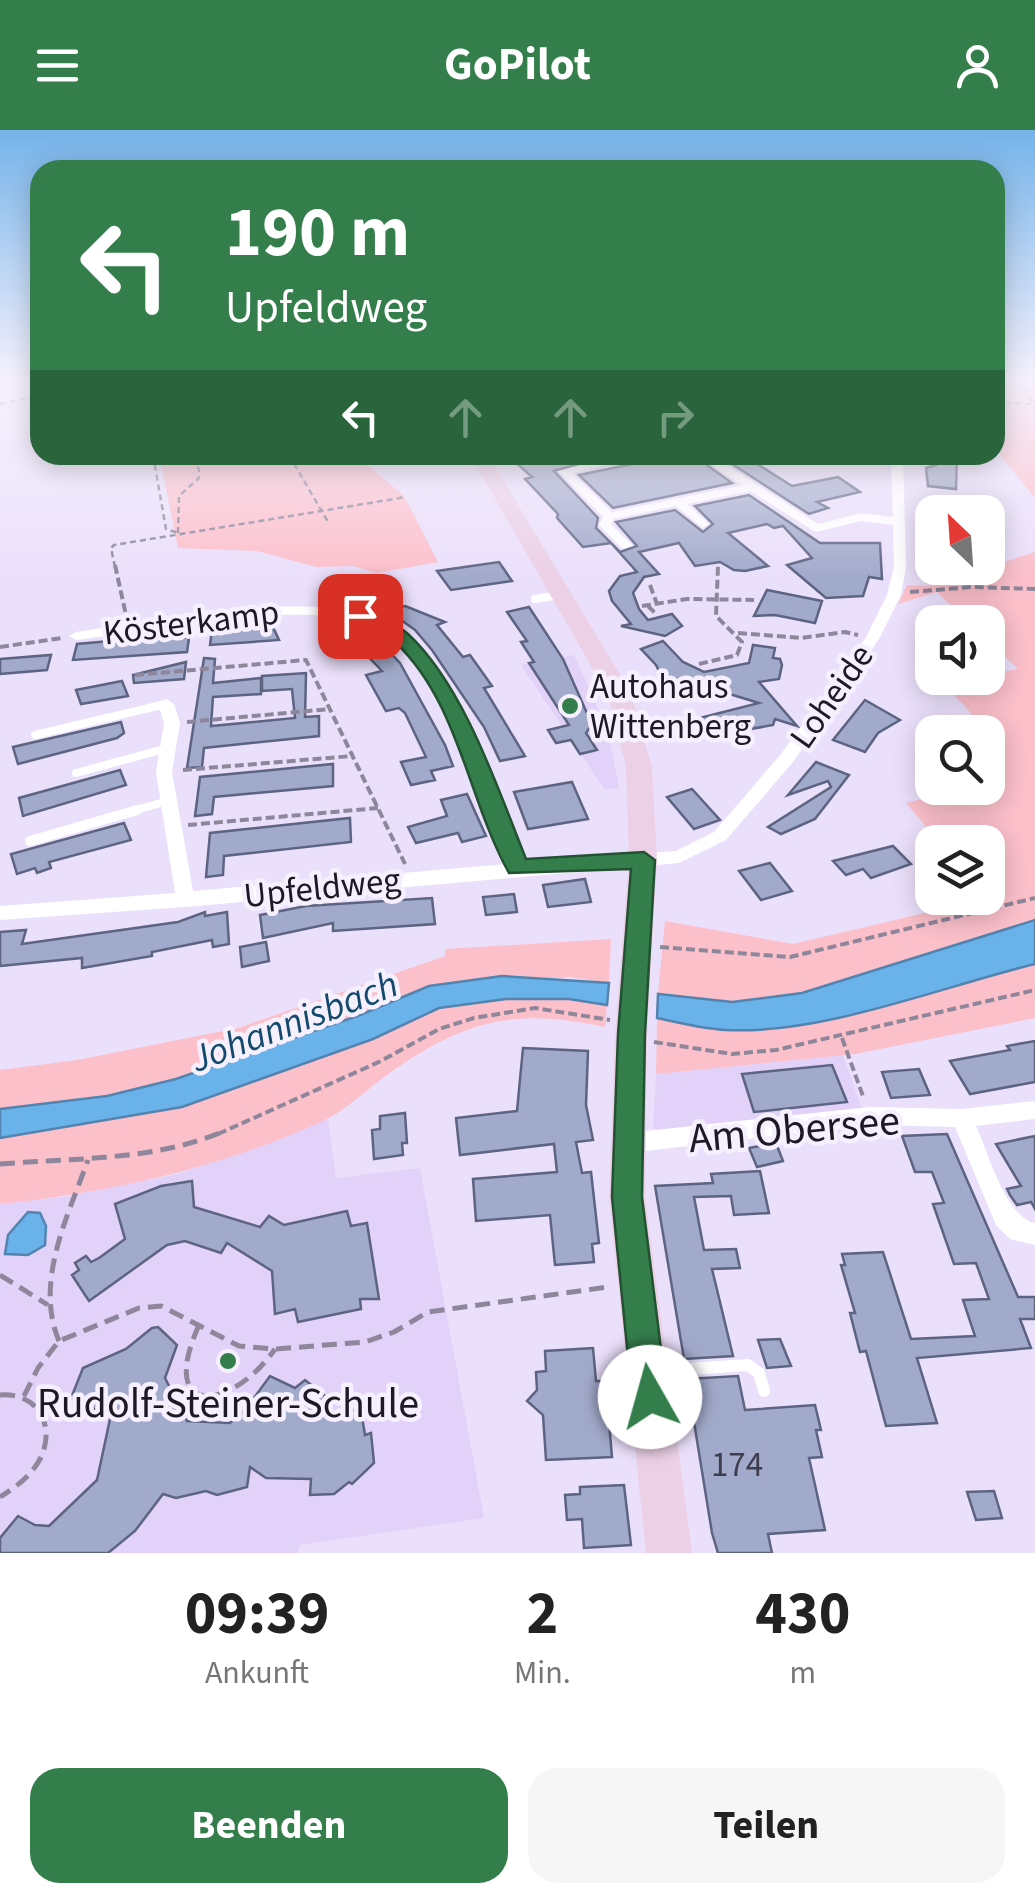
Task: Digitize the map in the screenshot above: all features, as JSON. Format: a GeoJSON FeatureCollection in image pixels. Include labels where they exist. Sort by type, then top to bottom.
{"type":"FeatureCollection","features":[{"type":"Feature","properties":{"kind":"main road"},"geometry":{"type":"LineString","coordinates":[[482,465],[490,487],[560,594],[623,706],[639,767],[646,945],[631,1032],[627,1197],[669,1553]]}},
{"type":"Feature","properties":{"kind":"street"},"geometry":{"type":"LineString","coordinates":[[593,465],[564,471],[609,516]]}},
{"type":"Feature","properties":{"kind":"street"},"geometry":{"type":"LineString","coordinates":[[719,465],[816,528],[861,517],[898,522]]}},
{"type":"Feature","properties":{"kind":"street","name":"Loheide"},"geometry":{"type":"LineString","coordinates":[[644,860],[679,858],[720,836],[787,758],[872,638],[894,595],[900,568],[896,465]]}},
{"type":"Feature","properties":{"kind":"street"},"geometry":{"type":"LineString","coordinates":[[609,516],[752,486]]}},
{"type":"Feature","properties":{"kind":"street"},"geometry":{"type":"LineString","coordinates":[[678,502],[704,524]]}},
{"type":"Feature","properties":{"kind":"street"},"geometry":{"type":"LineString","coordinates":[[609,516],[606,525],[626,546]]}},
{"type":"Feature","properties":{"kind":"street","name":"Kösterkamp"},"geometry":{"type":"LineString","coordinates":[[76,636],[286,610],[334,611],[387,627],[400,636],[431,677],[472,748],[517,867]]}},
{"type":"Feature","properties":{"kind":"street"},"geometry":{"type":"LineString","coordinates":[[166,704],[172,724],[164,772],[185,900]]}},
{"type":"Feature","properties":{"kind":"street","name":"Upfeldweg"},"geometry":{"type":"LineString","coordinates":[[0,914],[517,867],[644,860]]}},
{"type":"Feature","properties":{"kind":"street","name":"Am Obersee"},"geometry":{"type":"LineString","coordinates":[[627,1143],[870,1116],[962,1118],[1035,1110]]}},
{"type":"Feature","properties":{"kind":"street"},"geometry":{"type":"LineString","coordinates":[[962,1118],[1004,1217],[1018,1231],[1035,1234]]}},
{"type":"Feature","properties":{"kind":"lane"},"geometry":{"type":"LineString","coordinates":[[535,599],[560,594]]}},
{"type":"Feature","properties":{"kind":"lane"},"geometry":{"type":"LineString","coordinates":[[35,735],[166,704]]}},
{"type":"Feature","properties":{"kind":"lane"},"geometry":{"type":"LineString","coordinates":[[76,773],[168,748]]}},
{"type":"Feature","properties":{"kind":"lane"},"geometry":{"type":"LineString","coordinates":[[30,840],[168,800]]}},
{"type":"Feature","properties":{"kind":"lane"},"geometry":{"type":"LineString","coordinates":[[646,1372],[748,1365],[756,1368],[764,1391]]}},
{"type":"Feature","properties":{"kind":"path"},"geometry":{"type":"LineString","coordinates":[[155,465],[166,529],[178,533]]}},
{"type":"Feature","properties":{"kind":"path"},"geometry":{"type":"LineString","coordinates":[[178,533],[179,496],[198,478],[196,465]]}},
{"type":"Feature","properties":{"kind":"path"},"geometry":{"type":"LineString","coordinates":[[295,465],[328,522]]}},
{"type":"Feature","properties":{"kind":"path"},"geometry":{"type":"LineString","coordinates":[[126,630],[111,548],[178,533],[406,498]]}},
{"type":"Feature","properties":{"kind":"path"},"geometry":{"type":"LineString","coordinates":[[699,664],[738,655],[742,642],[716,616],[718,566]]}},
{"type":"Feature","properties":{"kind":"path"},"geometry":{"type":"LineString","coordinates":[[650,584],[657,604]]}},
{"type":"Feature","properties":{"kind":"path"},"geometry":{"type":"LineString","coordinates":[[894,595],[972,586],[1035,589]]}},
{"type":"Feature","properties":{"kind":"path"},"geometry":{"type":"LineString","coordinates":[[656,614],[645,606],[687,598],[754,600]]}},
{"type":"Feature","properties":{"kind":"path"},"geometry":{"type":"LineString","coordinates":[[737,634],[801,638],[844,632],[872,638]]}},
{"type":"Feature","properties":{"kind":"path"},"geometry":{"type":"LineString","coordinates":[[0,647],[76,636]]}},
{"type":"Feature","properties":{"kind":"path"},"geometry":{"type":"LineString","coordinates":[[136,675],[306,660],[412,878]]}},
{"type":"Feature","properties":{"kind":"path"},"geometry":{"type":"LineString","coordinates":[[172,724],[330,709]]}},
{"type":"Feature","properties":{"kind":"path"},"geometry":{"type":"LineString","coordinates":[[164,772],[352,756]]}},
{"type":"Feature","properties":{"kind":"path"},"geometry":{"type":"LineString","coordinates":[[173,826],[378,808]]}},
{"type":"Feature","properties":{"kind":"path"},"geometry":{"type":"LineString","coordinates":[[646,945],[790,958],[1035,898]]}},
{"type":"Feature","properties":{"kind":"path"},"geometry":{"type":"LineString","coordinates":[[0,1164],[149,1151],[206,1139],[381,1061],[428,1034],[474,1018],[535,1008],[732,1054],[842,1038],[1035,990]]}},
{"type":"Feature","properties":{"kind":"path"},"geometry":{"type":"LineString","coordinates":[[842,1038],[870,1116]]}},
{"type":"Feature","properties":{"kind":"path"},"geometry":{"type":"LineString","coordinates":[[59,1342],[50,1328],[48,1305],[56,1257],[88,1158]]}},
{"type":"Feature","properties":{"kind":"path"},"geometry":{"type":"LineString","coordinates":[[0,1276],[12,1279],[48,1305]]}},
{"type":"Feature","properties":{"kind":"path"},"geometry":{"type":"LineString","coordinates":[[24,1396],[38,1368],[59,1342],[83,1328],[138,1308],[162,1306],[238,1346],[275,1349],[366,1342],[394,1332],[428,1312],[610,1287]]}},
{"type":"Feature","properties":{"kind":"path"},"geometry":{"type":"LineString","coordinates":[[199,1325],[185,1353],[183,1373],[188,1390],[200,1398],[218,1398],[239,1389],[261,1371],[275,1349]]}},
{"type":"Feature","properties":{"kind":"path"},"geometry":{"type":"LineString","coordinates":[[0,1395],[24,1396],[44,1416],[44,1450],[20,1484],[0,1496]]}},
{"type":"Feature","properties":{"kind":"shaded area"},"geometry":{"type":"Polygon","coordinates":[[[1005,445],[1035,445],[1035,498],[1005,461],[1005,445]]]}},
{"type":"Feature","properties":{"kind":"shaded area"},"geometry":{"type":"Polygon","coordinates":[[[161,465],[368,465],[404,496],[438,562],[377,573],[353,566],[316,567],[257,551],[178,548],[161,465]]]}},
{"type":"Feature","properties":{"kind":"shaded area"},"geometry":{"type":"Polygon","coordinates":[[[1035,552],[1035,920],[802,993],[732,1002],[658,994],[665,921],[793,944],[916,915],[1005,915],[1005,825],[925,825],[906,803],[1005,805],[1005,715],[973,715],[954,695],[1005,695],[1005,671],[1018,669],[1005,656],[1005,605],[951,605],[937,592],[898,604],[907,585],[1005,585],[1005,562],[1035,552]]]}},
{"type":"Feature","properties":{"kind":"shaded area"},"geometry":{"type":"Polygon","coordinates":[[[574,655],[608,731],[619,788],[604,789],[521,665],[574,655]]]}},
{"type":"Feature","properties":{"kind":"shaded area"},"geometry":{"type":"Polygon","coordinates":[[[611,939],[609,983],[569,977],[429,986],[360,1015],[176,1078],[107,1096],[0,1109],[0,1070],[77,1060],[238,1028],[445,956],[445,949],[611,939]]]}},
{"type":"Feature","properties":{"kind":"shaded area"},"geometry":{"type":"Polygon","coordinates":[[[1035,964],[1035,1018],[855,1054],[656,1074],[657,1018],[728,1031],[797,1026],[1035,964]]]}},
{"type":"Feature","properties":{"kind":"shaded area"},"geometry":{"type":"Polygon","coordinates":[[[506,999],[569,999],[607,1005],[605,1027],[573,1021],[518,1019],[468,1029],[418,1054],[332,1116],[284,1138],[165,1176],[83,1193],[0,1204],[0,1138],[182,1107],[373,1039],[439,1008],[506,999]]]}},
{"type":"Feature","properties":{"kind":"shaded area"},"geometry":{"type":"Polygon","coordinates":[[[843,1055],[863,1112],[657,1131],[653,1126],[656,1074],[843,1055]]]}},
{"type":"Feature","properties":{"kind":"shaded area","name":"Rudolf-Steiner-Schule"},"geometry":{"type":"Polygon","coordinates":[[[328,1119],[336,1178],[420,1168],[484,1518],[300,1545],[298,1553],[0,1553],[0,1204],[63,1197],[178,1174],[328,1119]]]}},
{"type":"Feature","properties":{"kind":"water"},"geometry":{"type":"Polygon","coordinates":[[[1035,920],[1035,964],[881,1008],[763,1030],[717,1029],[657,1018],[658,994],[732,1002],[802,993],[1035,920]]]}},
{"type":"Feature","properties":{"kind":"water"},"geometry":{"type":"Polygon","coordinates":[[[502,976],[609,983],[607,1005],[569,999],[506,999],[439,1008],[373,1039],[182,1107],[0,1138],[0,1109],[107,1096],[176,1079],[360,1015],[429,986],[502,976]]]}},
{"type":"Feature","properties":{"kind":"water"},"geometry":{"type":"Polygon","coordinates":[[[28,1212],[40,1213],[46,1226],[45,1245],[28,1255],[5,1254],[8,1235],[28,1212]]]}},
{"type":"Feature","properties":{"kind":"building"},"geometry":{"type":"Polygon","coordinates":[[[519,465],[575,465],[554,471],[598,518],[596,528],[611,543],[583,547],[525,479],[532,477],[519,465]]]}},
{"type":"Feature","properties":{"kind":"building"},"geometry":{"type":"Polygon","coordinates":[[[628,465],[707,465],[732,483],[613,508],[579,475],[628,465]]]}},
{"type":"Feature","properties":{"kind":"building"},"geometry":{"type":"Polygon","coordinates":[[[733,465],[759,465],[792,486],[838,477],[860,492],[817,502],[828,508],[809,514],[733,465]]]}},
{"type":"Feature","properties":{"kind":"building"},"geometry":{"type":"Polygon","coordinates":[[[957,465],[956,489],[928,486],[926,468],[957,465]]]}},
{"type":"Feature","properties":{"kind":"building"},"geometry":{"type":"Polygon","coordinates":[[[749,495],[820,543],[880,543],[882,579],[869,577],[863,596],[826,598],[787,565],[812,558],[783,526],[774,528],[767,524],[728,533],[768,566],[745,571],[720,562],[695,566],[679,543],[639,552],[659,574],[644,577],[633,593],[639,609],[648,620],[672,614],[682,626],[665,636],[621,626],[631,624],[612,601],[609,591],[620,576],[637,572],[611,543],[620,552],[637,546],[616,522],[675,510],[703,532],[713,524],[695,506],[749,495]]]}},
{"type":"Feature","properties":{"kind":"building"},"geometry":{"type":"Polygon","coordinates":[[[499,562],[512,581],[451,590],[437,571],[499,562]]]}},
{"type":"Feature","properties":{"kind":"building"},"geometry":{"type":"Polygon","coordinates":[[[767,590],[822,601],[815,623],[775,615],[754,616],[767,590]]]}},
{"type":"Feature","properties":{"kind":"building"},"geometry":{"type":"Polygon","coordinates":[[[405,606],[445,622],[437,625],[463,657],[470,655],[492,686],[484,688],[525,756],[500,761],[484,727],[432,650],[415,630],[387,610],[405,606]]]}},
{"type":"Feature","properties":{"kind":"building"},"geometry":{"type":"Polygon","coordinates":[[[529,607],[563,659],[590,720],[596,719],[586,733],[597,750],[580,754],[571,740],[556,743],[548,730],[569,725],[529,663],[534,662],[521,642],[527,641],[507,612],[529,607]]]}},
{"type":"Feature","properties":{"kind":"building"},"geometry":{"type":"Polygon","coordinates":[[[235,622],[241,627],[272,625],[279,640],[210,645],[212,630],[225,629],[222,623],[235,622]]]}},
{"type":"Feature","properties":{"kind":"building"},"geometry":{"type":"Polygon","coordinates":[[[166,636],[189,638],[187,652],[73,660],[77,644],[166,636]]]}},
{"type":"Feature","properties":{"kind":"building"},"geometry":{"type":"Polygon","coordinates":[[[663,641],[683,662],[704,672],[749,663],[753,645],[775,648],[773,658],[780,659],[782,665],[779,679],[759,682],[797,726],[775,719],[773,725],[706,737],[692,720],[759,703],[680,679],[663,679],[641,649],[663,641]]]}},
{"type":"Feature","properties":{"kind":"building"},"geometry":{"type":"Polygon","coordinates":[[[383,645],[400,663],[445,745],[453,766],[431,771],[435,780],[411,785],[401,762],[426,757],[405,713],[399,708],[386,711],[366,675],[382,671],[363,651],[383,645]]]}},
{"type":"Feature","properties":{"kind":"building"},"geometry":{"type":"Polygon","coordinates":[[[51,655],[47,670],[0,674],[0,659],[51,655]]]}},
{"type":"Feature","properties":{"kind":"building"},"geometry":{"type":"Polygon","coordinates":[[[204,658],[215,659],[213,683],[261,678],[261,694],[213,697],[211,726],[295,718],[292,689],[262,691],[262,676],[306,673],[305,717],[319,716],[319,736],[204,748],[202,767],[187,768],[204,658]]]}},
{"type":"Feature","properties":{"kind":"building"},"geometry":{"type":"Polygon","coordinates":[[[186,662],[184,679],[134,683],[133,675],[186,662]]]}},
{"type":"Feature","properties":{"kind":"building"},"geometry":{"type":"Polygon","coordinates":[[[122,681],[128,696],[81,704],[76,690],[122,681]]]}},
{"type":"Feature","properties":{"kind":"building"},"geometry":{"type":"Polygon","coordinates":[[[865,700],[900,720],[878,733],[865,752],[833,740],[865,700]]]}},
{"type":"Feature","properties":{"kind":"building"},"geometry":{"type":"Polygon","coordinates":[[[121,722],[124,733],[117,738],[18,764],[13,747],[121,722]]]}},
{"type":"Feature","properties":{"kind":"building"},"geometry":{"type":"Polygon","coordinates":[[[816,762],[849,775],[815,819],[781,834],[768,827],[831,787],[828,781],[788,795],[816,762]]]}},
{"type":"Feature","properties":{"kind":"building"},"geometry":{"type":"Polygon","coordinates":[[[333,764],[333,786],[214,797],[212,814],[195,816],[200,777],[333,764]]]}},
{"type":"Feature","properties":{"kind":"building"},"geometry":{"type":"Polygon","coordinates":[[[120,770],[126,785],[23,816],[19,798],[120,770]]]}},
{"type":"Feature","properties":{"kind":"building"},"geometry":{"type":"Polygon","coordinates":[[[572,782],[588,819],[528,829],[514,792],[572,782]]]}},
{"type":"Feature","properties":{"kind":"building"},"geometry":{"type":"Polygon","coordinates":[[[692,789],[720,820],[694,829],[667,797],[692,789]]]}},
{"type":"Feature","properties":{"kind":"building"},"geometry":{"type":"Polygon","coordinates":[[[467,794],[486,836],[462,842],[458,833],[416,843],[408,827],[447,816],[441,800],[467,794]]]}},
{"type":"Feature","properties":{"kind":"building"},"geometry":{"type":"Polygon","coordinates":[[[350,818],[351,842],[224,856],[223,875],[206,877],[210,833],[350,818]]]}},
{"type":"Feature","properties":{"kind":"building"},"geometry":{"type":"Polygon","coordinates":[[[124,823],[131,840],[49,862],[51,868],[37,873],[35,868],[17,874],[11,854],[124,823]]]}},
{"type":"Feature","properties":{"kind":"building"},"geometry":{"type":"Polygon","coordinates":[[[893,846],[911,864],[871,878],[863,869],[846,875],[833,861],[893,846]]]}},
{"type":"Feature","properties":{"kind":"building"},"geometry":{"type":"Polygon","coordinates":[[[770,863],[792,891],[761,900],[739,871],[770,863]]]}},
{"type":"Feature","properties":{"kind":"building"},"geometry":{"type":"Polygon","coordinates":[[[585,879],[591,902],[548,907],[543,885],[585,879]]]}},
{"type":"Feature","properties":{"kind":"building"},"geometry":{"type":"Polygon","coordinates":[[[514,894],[517,912],[486,915],[483,897],[514,894]]]}},
{"type":"Feature","properties":{"kind":"building"},"geometry":{"type":"Polygon","coordinates":[[[432,898],[435,924],[333,931],[333,923],[263,938],[260,915],[306,906],[432,898]]]}},
{"type":"Feature","properties":{"kind":"building"},"geometry":{"type":"Polygon","coordinates":[[[205,912],[205,916],[227,912],[229,944],[213,947],[212,940],[152,952],[152,956],[82,968],[82,958],[0,966],[0,932],[26,930],[22,944],[178,922],[205,912]]]}},
{"type":"Feature","properties":{"kind":"building"},"geometry":{"type":"Polygon","coordinates":[[[266,942],[269,961],[242,967],[240,947],[266,942]]]}},
{"type":"Feature","properties":{"kind":"building"},"geometry":{"type":"Polygon","coordinates":[[[1035,1041],[1035,1082],[970,1094],[950,1061],[1010,1050],[1007,1046],[1035,1041]]]}},
{"type":"Feature","properties":{"kind":"building"},"geometry":{"type":"Polygon","coordinates":[[[523,1048],[588,1051],[586,1105],[593,1140],[576,1142],[582,1173],[591,1172],[599,1243],[592,1244],[594,1262],[555,1265],[550,1215],[476,1221],[473,1179],[557,1172],[554,1144],[460,1155],[456,1118],[517,1111],[523,1048]]]}},
{"type":"Feature","properties":{"kind":"building"},"geometry":{"type":"Polygon","coordinates":[[[832,1065],[847,1102],[754,1112],[742,1074],[832,1065]]]}},
{"type":"Feature","properties":{"kind":"building"},"geometry":{"type":"Polygon","coordinates":[[[919,1069],[930,1095],[891,1098],[882,1072],[919,1069]]]}},
{"type":"Feature","properties":{"kind":"building"},"geometry":{"type":"Polygon","coordinates":[[[405,1113],[407,1143],[402,1143],[403,1155],[374,1159],[372,1130],[380,1129],[380,1116],[405,1113]]]}},
{"type":"Feature","properties":{"kind":"building"},"geometry":{"type":"Polygon","coordinates":[[[947,1134],[1018,1297],[1035,1297],[1035,1319],[1020,1319],[1031,1348],[917,1358],[937,1423],[886,1426],[866,1351],[860,1352],[850,1313],[855,1313],[841,1265],[845,1265],[842,1254],[883,1252],[911,1339],[975,1336],[963,1300],[989,1299],[976,1263],[954,1264],[933,1204],[944,1203],[932,1172],[915,1172],[902,1136],[947,1134]]]}},
{"type":"Feature","properties":{"kind":"building"},"geometry":{"type":"Polygon","coordinates":[[[1035,1136],[1035,1209],[1031,1202],[1017,1205],[1010,1195],[1007,1189],[1021,1186],[996,1144],[1035,1136]]]}},
{"type":"Feature","properties":{"kind":"building"},"geometry":{"type":"Polygon","coordinates":[[[776,1143],[783,1161],[757,1167],[749,1148],[776,1143]]]}},
{"type":"Feature","properties":{"kind":"building"},"geometry":{"type":"Polygon","coordinates":[[[760,1171],[769,1213],[734,1215],[731,1196],[694,1197],[704,1250],[736,1249],[740,1268],[712,1269],[733,1356],[684,1359],[655,1186],[713,1183],[711,1174],[760,1171]]]}},
{"type":"Feature","properties":{"kind":"building"},"geometry":{"type":"Polygon","coordinates":[[[192,1181],[194,1207],[260,1227],[269,1216],[284,1225],[347,1211],[351,1226],[367,1223],[379,1299],[360,1299],[361,1309],[298,1322],[295,1309],[275,1314],[272,1271],[227,1243],[221,1253],[185,1241],[167,1245],[89,1301],[72,1275],[79,1270],[75,1263],[86,1256],[91,1262],[125,1239],[115,1204],[161,1186],[192,1181]]]}},
{"type":"Feature","properties":{"kind":"building"},"geometry":{"type":"Polygon","coordinates":[[[158,1327],[177,1345],[165,1378],[187,1421],[230,1423],[270,1376],[295,1388],[305,1380],[324,1395],[334,1420],[347,1405],[362,1417],[365,1435],[371,1433],[374,1463],[352,1484],[349,1482],[334,1494],[310,1495],[311,1479],[266,1478],[250,1467],[247,1487],[217,1495],[206,1491],[176,1498],[163,1494],[135,1531],[108,1553],[0,1553],[0,1538],[18,1516],[35,1525],[49,1526],[97,1480],[113,1405],[89,1412],[71,1398],[83,1368],[126,1349],[158,1327]]]}},
{"type":"Feature","properties":{"kind":"building"},"geometry":{"type":"Polygon","coordinates":[[[780,1339],[791,1366],[767,1368],[758,1340],[780,1339]]]}},
{"type":"Feature","properties":{"kind":"building"},"geometry":{"type":"Polygon","coordinates":[[[593,1348],[596,1381],[611,1381],[616,1421],[609,1422],[612,1457],[546,1460],[543,1415],[527,1401],[537,1390],[536,1372],[546,1371],[545,1351],[593,1348]]]}},
{"type":"Feature","properties":{"kind":"building"},"geometry":{"type":"Polygon","coordinates":[[[738,1376],[745,1410],[815,1405],[821,1430],[816,1430],[822,1457],[809,1458],[825,1530],[768,1534],[772,1553],[718,1553],[712,1533],[687,1379],[738,1376]]]}},
{"type":"Feature","properties":{"kind":"building"},"geometry":{"type":"Polygon","coordinates":[[[624,1485],[631,1545],[584,1548],[582,1519],[567,1520],[565,1495],[580,1494],[580,1487],[624,1485]]]}},
{"type":"Feature","properties":{"kind":"building"},"geometry":{"type":"Polygon","coordinates":[[[994,1491],[1002,1518],[976,1520],[967,1492],[994,1491]]]}},
{"type":"Feature","properties":{"kind":"place","name":"Autohaus Wittenberg"},"geometry":{"type":"Point","coordinates":[570,706]}},
{"type":"Feature","properties":{"kind":"place","name":"Rudolf-Steiner-Schule"},"geometry":{"type":"Point","coordinates":[228,1361]}},
{"type":"Feature","properties":{"kind":"route"},"geometry":{"type":"LineString","coordinates":[[360,616],[400,636],[431,677],[472,748],[517,867],[644,860],[631,1034],[627,1197],[650,1397]]}},
{"type":"Feature","properties":{"kind":"water label","name":"Johannisbach"},"geometry":{"type":"Point","coordinates":[294,1021]}}]}
